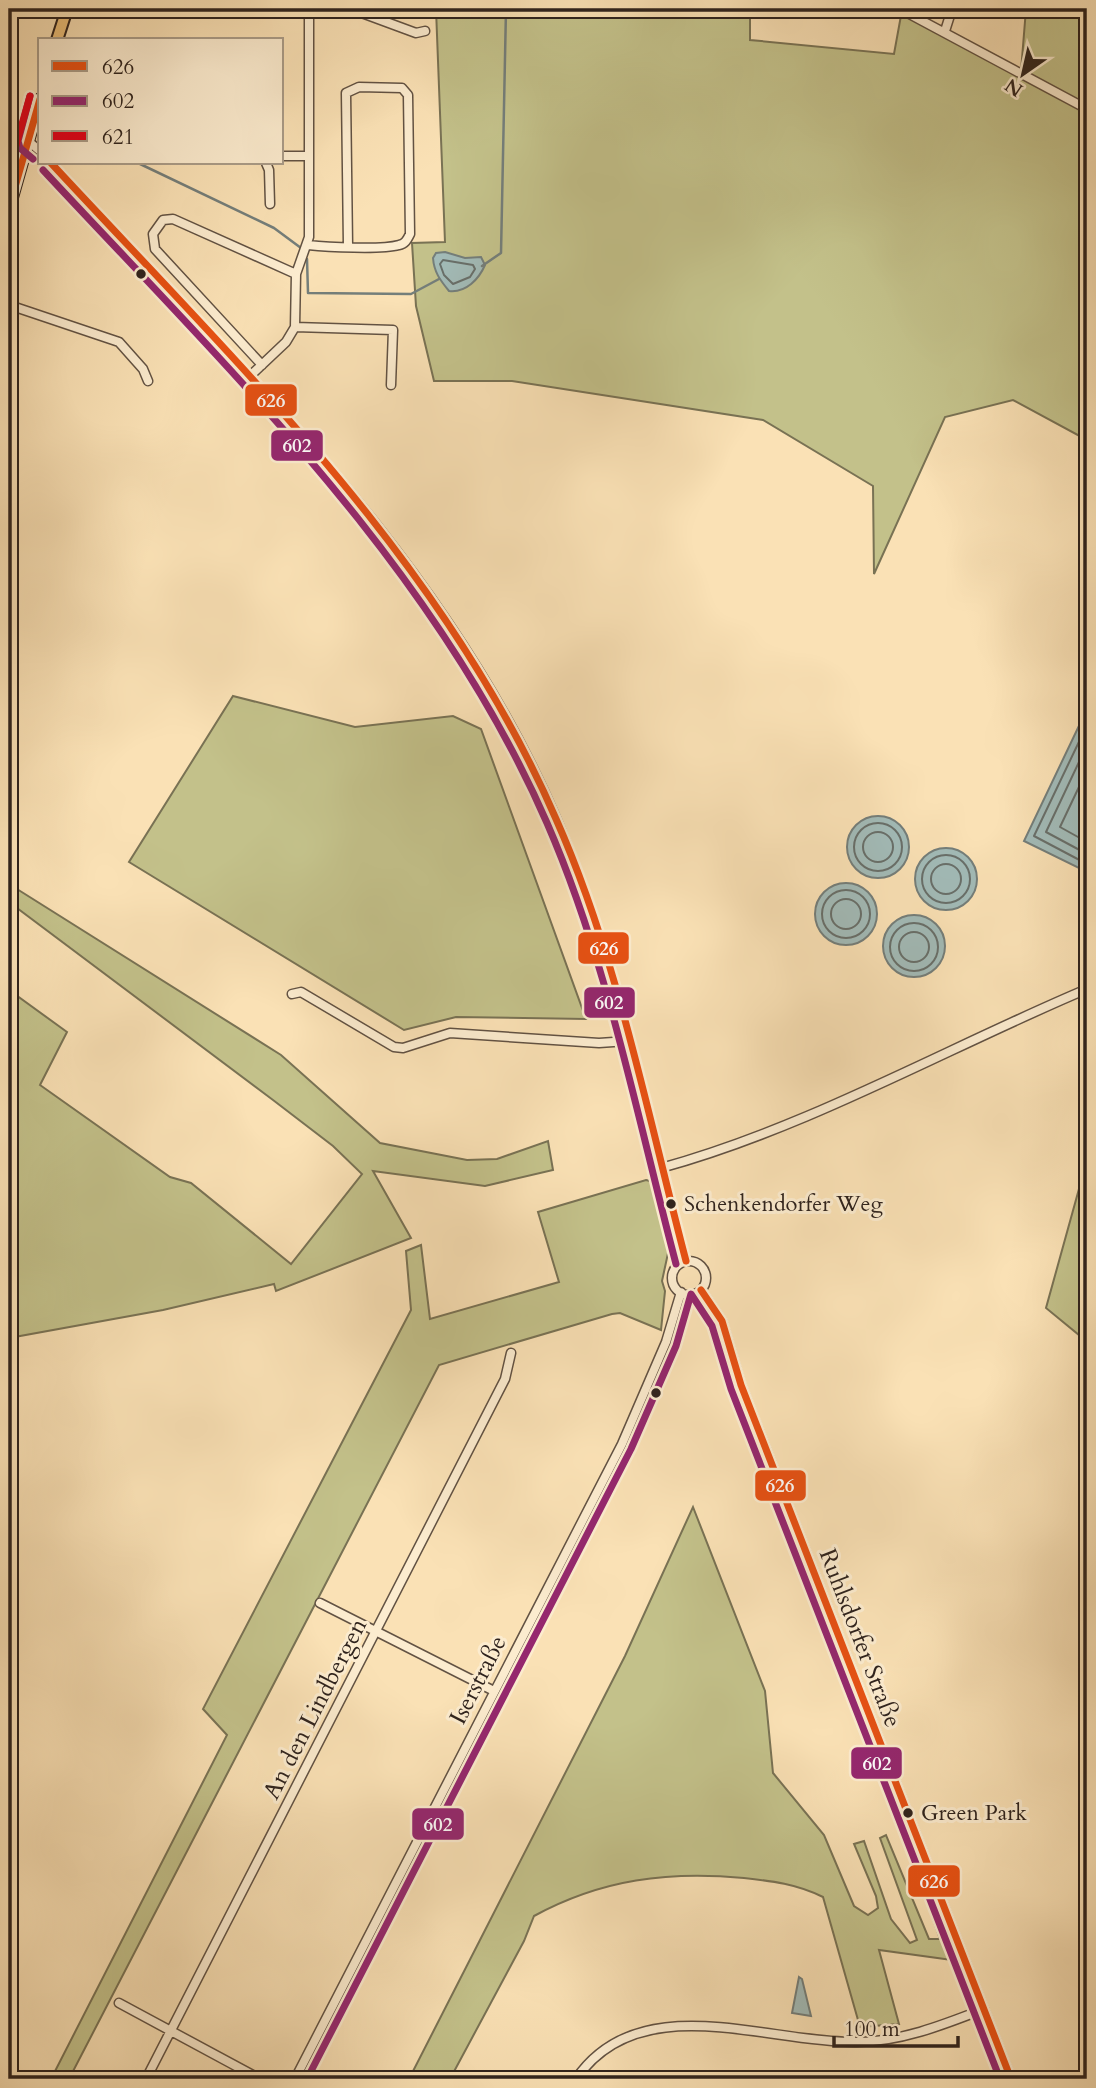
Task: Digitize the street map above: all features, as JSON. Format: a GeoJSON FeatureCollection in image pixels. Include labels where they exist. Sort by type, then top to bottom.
{"type":"FeatureCollection","features":[{"type":"Feature","properties":{"kind":"main road"},"geometry":{"type":"LineString","coordinates":[[58,38],[67,9]]}},
{"type":"Feature","properties":{"kind":"main road"},"geometry":{"type":"LineString","coordinates":[[9,208],[38,106]]}},
{"type":"Feature","properties":{"kind":"street"},"geometry":{"type":"LineString","coordinates":[[248,377],[286,342],[295,327],[296,274],[308,245],[309,9]]}},
{"type":"Feature","properties":{"kind":"street"},"geometry":{"type":"LineString","coordinates":[[351,9],[416,33],[425,31]]}},
{"type":"Feature","properties":{"kind":"street"},"geometry":{"type":"LineString","coordinates":[[900,9],[1087,109]]}},
{"type":"Feature","properties":{"kind":"street"},"geometry":{"type":"LineString","coordinates":[[945,32],[952,9]]}},
{"type":"Feature","properties":{"kind":"street"},"geometry":{"type":"LineString","coordinates":[[308,245],[348,246],[398,246],[406,242],[410,234],[408,95],[402,88],[359,87],[346,93],[348,246]]}},
{"type":"Feature","properties":{"kind":"street"},"geometry":{"type":"LineString","coordinates":[[9,135],[28,141],[38,149]]}},
{"type":"Feature","properties":{"kind":"street"},"geometry":{"type":"LineString","coordinates":[[284,156],[309,156]]}},
{"type":"Feature","properties":{"kind":"street"},"geometry":{"type":"LineString","coordinates":[[52,164],[248,377],[391,540],[461,639],[507,718],[556,818],[596,927],[686,1261]]}},
{"type":"Feature","properties":{"kind":"street"},"geometry":{"type":"LineString","coordinates":[[266,164],[270,204]]}},
{"type":"Feature","properties":{"kind":"street"},"geometry":{"type":"LineString","coordinates":[[262,365],[156,249],[153,234],[163,220],[173,219],[296,274]]}},
{"type":"Feature","properties":{"kind":"street"},"geometry":{"type":"LineString","coordinates":[[9,305],[119,342],[143,369],[148,381]]}},
{"type":"Feature","properties":{"kind":"street"},"geometry":{"type":"LineString","coordinates":[[295,327],[393,330],[391,385]]}},
{"type":"Feature","properties":{"kind":"street"},"geometry":{"type":"LineString","coordinates":[[662,1168],[752,1139],[817,1112],[1087,989]]}},
{"type":"Feature","properties":{"kind":"street"},"geometry":{"type":"LineString","coordinates":[[292,994],[301,992],[394,1047],[403,1048],[450,1033],[599,1043],[628,1041]]}},
{"type":"Feature","properties":{"kind":"street"},"geometry":{"type":"LineString","coordinates":[[686,1261],[700,1264],[705,1272],[706,1282],[701,1290],[691,1294],[681,1292],[674,1285],[672,1275],[677,1266],[686,1261]]}},
{"type":"Feature","properties":{"kind":"street","name":"Ruhlsdorfer Straße"},"geometry":{"type":"LineString","coordinates":[[701,1290],[722,1321],[736,1367],[1011,2079]]}},
{"type":"Feature","properties":{"kind":"street","name":"Iserstraße"},"geometry":{"type":"LineString","coordinates":[[295,2079],[622,1444],[666,1342],[681,1292]]}},
{"type":"Feature","properties":{"kind":"street","name":"An den Lindbergen"},"geometry":{"type":"LineString","coordinates":[[146,2079],[505,1379],[511,1353]]}},
{"type":"Feature","properties":{"kind":"street"},"geometry":{"type":"LineString","coordinates":[[320,1603],[494,1691]]}},
{"type":"Feature","properties":{"kind":"street"},"geometry":{"type":"LineString","coordinates":[[118,2003],[260,2079]]}},
{"type":"Feature","properties":{"kind":"street"},"geometry":{"type":"LineString","coordinates":[[576,2079],[593,2060],[614,2045],[656,2028],[702,2026],[857,2042],[909,2035],[984,2009]]}},
{"type":"Feature","properties":{"kind":"shaded area"},"geometry":{"type":"Polygon","coordinates":[[[436,9],[750,9],[750,40],[894,54],[902,10],[1021,71],[1026,9],[1087,9],[1087,440],[1013,400],[945,417],[874,574],[873,486],[763,420],[512,381],[434,381],[416,306],[412,243],[445,242],[436,9]]]}},
{"type":"Feature","properties":{"kind":"shaded area"},"geometry":{"type":"Polygon","coordinates":[[[233,696],[355,727],[453,716],[481,729],[586,1019],[456,1017],[404,1030],[129,862],[233,696]]]}},
{"type":"Feature","properties":{"kind":"shaded area"},"geometry":{"type":"Polygon","coordinates":[[[9,884],[281,1055],[380,1143],[467,1160],[497,1159],[548,1141],[553,1170],[485,1186],[373,1171],[411,1238],[276,1291],[274,1284],[163,1310],[9,1338],[9,990],[67,1032],[40,1085],[170,1177],[191,1183],[291,1264],[362,1174],[333,1146],[9,902],[9,884]]]}},
{"type":"Feature","properties":{"kind":"shaded area"},"geometry":{"type":"Polygon","coordinates":[[[1087,1160],[1087,1337],[1079,1335],[1046,1308],[1087,1160]]]}},
{"type":"Feature","properties":{"kind":"shaded area"},"geometry":{"type":"Polygon","coordinates":[[[646,1180],[654,1182],[666,1219],[670,1244],[662,1281],[665,1291],[661,1330],[620,1313],[612,1314],[439,1365],[69,2079],[51,2079],[227,1735],[203,1709],[411,1310],[406,1251],[421,1245],[430,1319],[559,1282],[538,1212],[646,1180]]]}},
{"type":"Feature","properties":{"kind":"shaded area"},"geometry":{"type":"Polygon","coordinates":[[[693,1507],[765,1691],[773,1773],[824,1835],[854,1906],[868,1915],[878,1908],[876,1896],[854,1844],[864,1841],[891,1919],[910,1943],[917,1940],[880,1838],[886,1835],[929,1939],[940,1939],[898,1822],[905,1820],[952,1960],[879,1950],[899,2024],[860,2027],[823,1897],[784,1884],[716,1876],[662,1877],[610,1886],[559,1903],[534,1916],[524,1941],[450,2079],[409,2079],[625,1656],[693,1507]]]}},
{"type":"Feature","properties":{"kind":"water"},"geometry":{"type":"Polygon","coordinates":[[[445,252],[465,258],[481,257],[485,265],[471,284],[461,290],[449,291],[438,276],[433,258],[436,253],[445,252]]]}},
{"type":"Feature","properties":{"kind":"water"},"geometry":{"type":"Polygon","coordinates":[[[1087,709],[1087,872],[1024,841],[1087,709]]]}},
{"type":"Feature","properties":{"kind":"water"},"geometry":{"type":"Polygon","coordinates":[[[878,816],[890,818],[900,825],[907,835],[907,859],[900,869],[890,876],[878,878],[866,876],[856,869],[849,859],[847,847],[849,835],[856,825],[866,818],[878,816]]]}},
{"type":"Feature","properties":{"kind":"water"},"geometry":{"type":"Polygon","coordinates":[[[946,848],[958,850],[968,857],[975,867],[975,891],[968,901],[958,908],[946,910],[934,908],[924,901],[917,891],[915,879],[917,867],[924,857],[934,850],[946,848]]]}},
{"type":"Feature","properties":{"kind":"water"},"geometry":{"type":"Polygon","coordinates":[[[846,883],[858,885],[868,892],[875,902],[875,926],[868,936],[858,943],[846,945],[834,943],[824,936],[817,926],[815,914],[817,902],[824,892],[834,885],[846,883]]]}},
{"type":"Feature","properties":{"kind":"water"},"geometry":{"type":"Polygon","coordinates":[[[914,915],[926,917],[936,924],[943,934],[943,958],[936,968],[926,975],[914,977],[902,975],[892,968],[885,958],[883,946],[885,934],[892,924],[902,917],[914,915]]]}},
{"type":"Feature","properties":{"kind":"water"},"geometry":{"type":"Polygon","coordinates":[[[799,1977],[802,1979],[811,2016],[792,2013],[799,1977]]]}},
{"type":"Feature","properties":{"kind":"waterway"},"geometry":{"type":"LineString","coordinates":[[482,266],[501,253],[506,9]]}},
{"type":"Feature","properties":{"kind":"waterway"},"geometry":{"type":"LineString","coordinates":[[140,164],[274,228],[301,248]]}},
{"type":"Feature","properties":{"kind":"waterway"},"geometry":{"type":"LineString","coordinates":[[307,259],[308,293],[411,294],[439,279]]}},
{"type":"Feature","properties":{"kind":"transit line","name":"602"},"geometry":{"type":"LineString","coordinates":[[30,96],[18,141],[20,148],[33,159]]}},
{"type":"Feature","properties":{"kind":"transit line","name":"621"},"geometry":{"type":"LineString","coordinates":[[9,170],[30,96]]}},
{"type":"Feature","properties":{"kind":"transit line","name":"626"},"geometry":{"type":"LineString","coordinates":[[9,208],[38,106]]}},
{"type":"Feature","properties":{"kind":"transit line","name":"626"},"geometry":{"type":"LineString","coordinates":[[52,164],[264,392],[332,470],[397,552],[457,636],[510,725],[556,819],[597,926],[630,1037],[686,1261]]}},
{"type":"Feature","properties":{"kind":"transit line","name":"602"},"geometry":{"type":"LineString","coordinates":[[43,170],[185,321],[323,476],[388,557],[448,642],[501,730],[547,823],[587,930],[620,1041],[676,1264]]}},
{"type":"Feature","properties":{"kind":"transit line","name":"626"},"geometry":{"type":"LineString","coordinates":[[701,1290],[722,1321],[741,1385],[1011,2079]]}},
{"type":"Feature","properties":{"kind":"transit line","name":"602"},"geometry":{"type":"LineString","coordinates":[[307,2079],[631,1449],[676,1346],[691,1294],[712,1326],[731,1389],[1000,2079]]}},
{"type":"Feature","properties":{"kind":"place","name":"Schenkendorfer Weg"},"geometry":{"type":"Point","coordinates":[671,1204]}},
{"type":"Feature","properties":{"kind":"place","name":"Green Park"},"geometry":{"type":"Point","coordinates":[908,1813]}}]}
